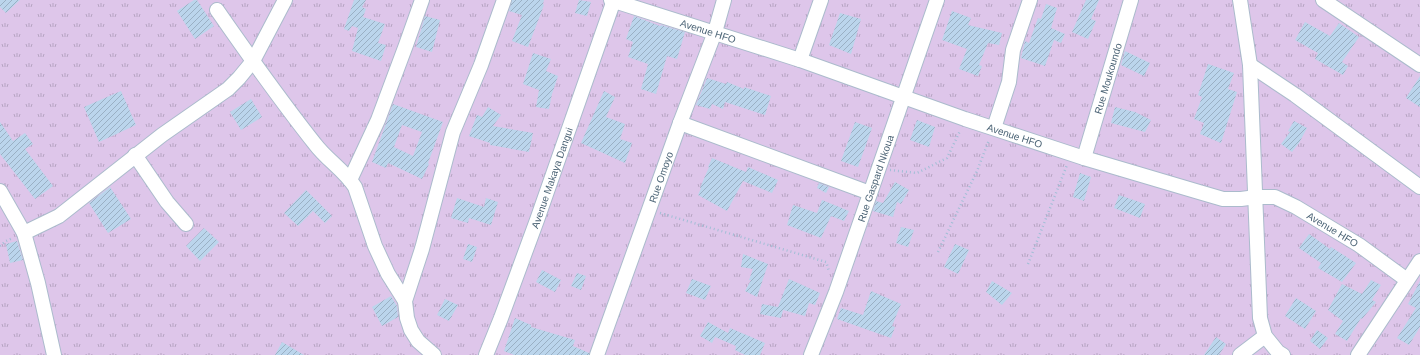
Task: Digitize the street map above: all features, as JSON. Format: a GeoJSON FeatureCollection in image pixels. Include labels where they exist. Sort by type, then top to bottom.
{"type":"FeatureCollection","features":[{"type":"Feature","properties":{"kind":"street"},"geometry":{"type":"LineString","coordinates":[[24,233],[58,216],[135,155],[228,89],[253,61],[285,0]]}},
{"type":"Feature","properties":{"kind":"street"},"geometry":{"type":"LineString","coordinates":[[350,180],[378,120],[422,0]]}},
{"type":"Feature","properties":{"kind":"street"},"geometry":{"type":"LineString","coordinates":[[434,355],[418,341],[411,330],[406,318],[405,301],[422,249],[453,132],[481,65],[504,0]]}},
{"type":"Feature","properties":{"kind":"street","name":"Avenue HFO"},"geometry":{"type":"LineString","coordinates":[[613,0],[800,60],[965,119],[1078,156],[1223,199],[1275,197],[1296,207],[1359,245],[1407,280]]}},
{"type":"Feature","properties":{"kind":"street","name":"Avenue Makaya Dangui"},"geometry":{"type":"LineString","coordinates":[[486,355],[537,220],[613,0]]}},
{"type":"Feature","properties":{"kind":"street","name":"Rue Omoyo"},"geometry":{"type":"LineString","coordinates":[[598,355],[622,283],[650,210],[680,123],[715,32],[724,0]]}},
{"type":"Feature","properties":{"kind":"street"},"geometry":{"type":"LineString","coordinates":[[800,60],[821,0]]}},
{"type":"Feature","properties":{"kind":"street","name":"Rue Gaspard Nkoua"},"geometry":{"type":"LineString","coordinates":[[812,355],[836,292],[937,0]]}},
{"type":"Feature","properties":{"kind":"street"},"geometry":{"type":"LineString","coordinates":[[994,128],[1009,82],[1013,50],[1030,0]]}},
{"type":"Feature","properties":{"kind":"street","name":"Rue Moukoundo"},"geometry":{"type":"LineString","coordinates":[[1078,156],[1131,0]]}},
{"type":"Feature","properties":{"kind":"street"},"geometry":{"type":"LineString","coordinates":[[1240,0],[1250,64],[1260,318],[1265,336],[1278,352],[1283,355]]}},
{"type":"Feature","properties":{"kind":"street"},"geometry":{"type":"LineString","coordinates":[[1323,0],[1420,65]]}},
{"type":"Feature","properties":{"kind":"street"},"geometry":{"type":"LineString","coordinates":[[217,10],[288,110],[323,155],[342,170],[350,180],[354,187],[375,246],[388,274],[405,301]]}},
{"type":"Feature","properties":{"kind":"street"},"geometry":{"type":"LineString","coordinates":[[1250,64],[1420,187]]}},
{"type":"Feature","properties":{"kind":"street"},"geometry":{"type":"LineString","coordinates":[[680,123],[870,193]]}},
{"type":"Feature","properties":{"kind":"street"},"geometry":{"type":"LineString","coordinates":[[135,155],[167,202],[186,224]]}},
{"type":"Feature","properties":{"kind":"street"},"geometry":{"type":"LineString","coordinates":[[0,191],[24,233],[38,283],[54,355]]}},
{"type":"Feature","properties":{"kind":"street"},"geometry":{"type":"LineString","coordinates":[[1358,355],[1420,261]]}},
{"type":"Feature","properties":{"kind":"street"},"geometry":{"type":"LineString","coordinates":[[1240,355],[1265,336]]}},
{"type":"Feature","properties":{"kind":"path"},"geometry":{"type":"LineString","coordinates":[[879,168],[916,174],[947,158],[965,119]]}},
{"type":"Feature","properties":{"kind":"path"},"geometry":{"type":"LineString","coordinates":[[938,252],[977,171],[994,128]]}},
{"type":"Feature","properties":{"kind":"path"},"geometry":{"type":"LineString","coordinates":[[1028,264],[1078,156]]}},
{"type":"Feature","properties":{"kind":"path"},"geometry":{"type":"LineString","coordinates":[[650,210],[826,262],[836,292]]}},
{"type":"Feature","properties":{"kind":"green space"},"geometry":{"type":"Polygon","coordinates":[[[0,0],[1420,0],[1420,355],[0,355],[0,0]]]}},
{"type":"Feature","properties":{"kind":"building"},"geometry":{"type":"Polygon","coordinates":[[[0,0],[20,0],[6,13],[0,7],[0,0]]]}},
{"type":"Feature","properties":{"kind":"building"},"geometry":{"type":"Polygon","coordinates":[[[194,0],[197,0],[214,26],[195,39],[177,11],[194,0]]]}},
{"type":"Feature","properties":{"kind":"building"},"geometry":{"type":"Polygon","coordinates":[[[354,0],[366,0],[362,7],[366,9],[363,17],[385,24],[378,43],[386,45],[381,61],[352,51],[358,28],[352,26],[349,31],[344,29],[354,0]]]}},
{"type":"Feature","properties":{"kind":"building"},"geometry":{"type":"Polygon","coordinates":[[[512,0],[544,0],[544,5],[528,47],[512,41],[522,15],[509,11],[512,0]]]}},
{"type":"Feature","properties":{"kind":"building"},"geometry":{"type":"Polygon","coordinates":[[[579,0],[591,2],[587,16],[575,13],[579,0]]]}},
{"type":"Feature","properties":{"kind":"building"},"geometry":{"type":"Polygon","coordinates":[[[1086,0],[1099,0],[1091,19],[1096,21],[1088,39],[1072,32],[1086,0]]]}},
{"type":"Feature","properties":{"kind":"building"},"geometry":{"type":"Polygon","coordinates":[[[1046,4],[1057,8],[1051,28],[1065,34],[1061,43],[1054,40],[1045,66],[1021,58],[1025,41],[1029,43],[1038,18],[1041,19],[1046,4]]]}},
{"type":"Feature","properties":{"kind":"building"},"geometry":{"type":"Polygon","coordinates":[[[952,11],[971,18],[968,25],[1002,33],[999,45],[988,43],[979,65],[982,66],[978,76],[959,69],[967,49],[942,40],[952,11]]]}},
{"type":"Feature","properties":{"kind":"building"},"geometry":{"type":"Polygon","coordinates":[[[840,13],[861,19],[851,54],[829,45],[840,13]]]}},
{"type":"Feature","properties":{"kind":"building"},"geometry":{"type":"Polygon","coordinates":[[[425,16],[440,20],[432,52],[416,47],[425,16]]]}},
{"type":"Feature","properties":{"kind":"building"},"geometry":{"type":"Polygon","coordinates":[[[634,16],[660,26],[661,25],[685,32],[677,59],[667,56],[656,94],[641,89],[648,64],[628,57],[633,42],[626,39],[634,16]]]}},
{"type":"Feature","properties":{"kind":"building"},"geometry":{"type":"Polygon","coordinates":[[[1305,22],[1330,36],[1339,23],[1359,37],[1342,62],[1348,66],[1343,75],[1315,59],[1318,53],[1295,40],[1305,22]]]}},
{"type":"Feature","properties":{"kind":"building"},"geometry":{"type":"Polygon","coordinates":[[[1125,51],[1150,63],[1144,76],[1121,65],[1125,51]]]}},
{"type":"Feature","properties":{"kind":"building"},"geometry":{"type":"Polygon","coordinates":[[[533,53],[551,59],[546,71],[558,76],[549,109],[536,107],[539,90],[523,84],[533,53]]]}},
{"type":"Feature","properties":{"kind":"building"},"geometry":{"type":"Polygon","coordinates":[[[1208,64],[1234,73],[1228,89],[1237,92],[1221,143],[1200,134],[1204,123],[1194,119],[1202,97],[1198,95],[1208,64]]]}},
{"type":"Feature","properties":{"kind":"building"},"geometry":{"type":"Polygon","coordinates":[[[1420,76],[1420,107],[1406,98],[1420,76]]]}},
{"type":"Feature","properties":{"kind":"building"},"geometry":{"type":"Polygon","coordinates":[[[707,78],[726,84],[727,82],[744,89],[744,87],[771,96],[765,115],[725,102],[723,109],[712,104],[710,109],[696,105],[707,78]]]}},
{"type":"Feature","properties":{"kind":"building"},"geometry":{"type":"Polygon","coordinates":[[[121,91],[136,125],[99,142],[84,107],[121,91]]]}},
{"type":"Feature","properties":{"kind":"building"},"geometry":{"type":"Polygon","coordinates":[[[604,91],[615,97],[606,117],[625,124],[620,139],[632,143],[625,163],[581,143],[604,91]]]}},
{"type":"Feature","properties":{"kind":"building"},"geometry":{"type":"Polygon","coordinates":[[[251,99],[262,117],[241,130],[230,112],[251,99]]]}},
{"type":"Feature","properties":{"kind":"building"},"geometry":{"type":"Polygon","coordinates":[[[393,104],[443,122],[428,163],[429,164],[422,179],[388,163],[386,168],[372,162],[393,104]],[[402,125],[394,147],[413,156],[422,132],[402,125]]]}},
{"type":"Feature","properties":{"kind":"building"},"geometry":{"type":"Polygon","coordinates":[[[488,107],[501,115],[493,126],[533,133],[529,152],[490,145],[490,143],[469,136],[477,115],[482,117],[488,107]]]}},
{"type":"Feature","properties":{"kind":"building"},"geometry":{"type":"Polygon","coordinates":[[[1115,107],[1135,112],[1151,120],[1145,132],[1111,123],[1115,107]]]}},
{"type":"Feature","properties":{"kind":"building"},"geometry":{"type":"Polygon","coordinates":[[[917,120],[935,127],[929,147],[910,140],[917,120]]]}},
{"type":"Feature","properties":{"kind":"building"},"geometry":{"type":"Polygon","coordinates":[[[1294,121],[1307,128],[1292,152],[1281,144],[1290,132],[1288,131],[1294,121]]]}},
{"type":"Feature","properties":{"kind":"building"},"geometry":{"type":"Polygon","coordinates":[[[0,122],[13,141],[25,133],[33,144],[25,149],[53,186],[35,199],[0,154],[0,122]]]}},
{"type":"Feature","properties":{"kind":"building"},"geometry":{"type":"Polygon","coordinates":[[[855,122],[872,128],[858,167],[841,161],[855,122]]]}},
{"type":"Feature","properties":{"kind":"building"},"geometry":{"type":"Polygon","coordinates":[[[712,158],[746,172],[748,167],[778,180],[772,193],[743,181],[727,211],[698,195],[712,158]]]}},
{"type":"Feature","properties":{"kind":"building"},"geometry":{"type":"Polygon","coordinates":[[[1080,173],[1091,177],[1084,201],[1073,197],[1080,173]]]}},
{"type":"Feature","properties":{"kind":"building"},"geometry":{"type":"Polygon","coordinates":[[[895,182],[909,190],[901,204],[897,202],[893,217],[873,211],[876,201],[883,203],[895,182]]]}},
{"type":"Feature","properties":{"kind":"building"},"geometry":{"type":"Polygon","coordinates":[[[819,183],[829,187],[826,193],[817,188],[819,183]]]}},
{"type":"Feature","properties":{"kind":"building"},"geometry":{"type":"Polygon","coordinates":[[[110,187],[131,219],[108,233],[89,203],[110,187]]]}},
{"type":"Feature","properties":{"kind":"building"},"geometry":{"type":"Polygon","coordinates":[[[306,190],[332,216],[325,223],[313,211],[298,226],[284,213],[306,190]]]}},
{"type":"Feature","properties":{"kind":"building"},"geometry":{"type":"Polygon","coordinates":[[[1119,195],[1145,204],[1140,218],[1114,208],[1119,195]]]}},
{"type":"Feature","properties":{"kind":"building"},"geometry":{"type":"Polygon","coordinates":[[[457,198],[484,207],[486,198],[498,202],[491,225],[469,218],[468,223],[451,218],[457,198]]]}},
{"type":"Feature","properties":{"kind":"building"},"geometry":{"type":"Polygon","coordinates":[[[822,200],[849,211],[844,221],[831,216],[821,238],[787,225],[793,205],[817,213],[822,200]]]}},
{"type":"Feature","properties":{"kind":"building"},"geometry":{"type":"Polygon","coordinates":[[[901,227],[914,230],[908,247],[896,243],[901,227]]]}},
{"type":"Feature","properties":{"kind":"building"},"geometry":{"type":"Polygon","coordinates":[[[204,228],[219,242],[200,261],[186,246],[204,228]]]}},
{"type":"Feature","properties":{"kind":"building"},"geometry":{"type":"Polygon","coordinates":[[[1309,234],[1330,249],[1331,247],[1356,263],[1342,282],[1318,268],[1321,263],[1299,248],[1309,234]]]}},
{"type":"Feature","properties":{"kind":"building"},"geometry":{"type":"Polygon","coordinates":[[[17,241],[23,260],[10,263],[6,244],[17,241]]]}},
{"type":"Feature","properties":{"kind":"building"},"geometry":{"type":"Polygon","coordinates":[[[468,244],[477,247],[472,262],[463,259],[468,244]]]}},
{"type":"Feature","properties":{"kind":"building"},"geometry":{"type":"Polygon","coordinates":[[[955,244],[969,250],[958,274],[944,267],[955,244]]]}},
{"type":"Feature","properties":{"kind":"building"},"geometry":{"type":"Polygon","coordinates":[[[743,254],[768,264],[757,297],[745,291],[751,280],[749,280],[753,269],[741,267],[743,254]]]}},
{"type":"Feature","properties":{"kind":"building"},"geometry":{"type":"Polygon","coordinates":[[[542,270],[561,280],[555,292],[536,282],[542,270]]]}},
{"type":"Feature","properties":{"kind":"building"},"geometry":{"type":"Polygon","coordinates":[[[577,273],[586,276],[581,290],[571,286],[577,273]]]}},
{"type":"Feature","properties":{"kind":"building"},"geometry":{"type":"Polygon","coordinates":[[[692,279],[711,286],[705,300],[686,293],[692,279]]]}},
{"type":"Feature","properties":{"kind":"building"},"geometry":{"type":"Polygon","coordinates":[[[789,279],[820,293],[815,305],[809,303],[805,316],[783,310],[781,318],[760,314],[762,304],[778,307],[789,279]]]}},
{"type":"Feature","properties":{"kind":"building"},"geometry":{"type":"Polygon","coordinates":[[[1371,280],[1381,285],[1372,300],[1376,302],[1362,319],[1361,318],[1347,341],[1335,334],[1343,321],[1328,310],[1342,284],[1362,294],[1371,280]]]}},
{"type":"Feature","properties":{"kind":"building"},"geometry":{"type":"Polygon","coordinates":[[[992,281],[1012,293],[1002,305],[986,292],[992,281]]]}},
{"type":"Feature","properties":{"kind":"building"},"geometry":{"type":"Polygon","coordinates":[[[1420,281],[1420,327],[1409,345],[1397,338],[1416,308],[1408,304],[1420,281]]]}},
{"type":"Feature","properties":{"kind":"building"},"geometry":{"type":"Polygon","coordinates":[[[871,291],[901,304],[892,326],[895,327],[891,338],[837,319],[841,308],[863,315],[871,291]]]}},
{"type":"Feature","properties":{"kind":"building"},"geometry":{"type":"Polygon","coordinates":[[[391,296],[397,306],[398,317],[382,326],[372,307],[391,296]]]}},
{"type":"Feature","properties":{"kind":"building"},"geometry":{"type":"Polygon","coordinates":[[[1296,298],[1316,311],[1305,329],[1285,316],[1296,298]]]}},
{"type":"Feature","properties":{"kind":"building"},"geometry":{"type":"Polygon","coordinates":[[[445,299],[458,305],[449,321],[437,315],[445,299]]]}},
{"type":"Feature","properties":{"kind":"building"},"geometry":{"type":"Polygon","coordinates":[[[515,318],[531,325],[531,327],[575,340],[573,346],[589,353],[589,355],[514,355],[504,351],[515,318]]]}},
{"type":"Feature","properties":{"kind":"building"},"geometry":{"type":"Polygon","coordinates":[[[708,322],[728,333],[730,328],[765,343],[760,355],[745,355],[735,350],[736,346],[715,337],[712,343],[700,336],[708,322]]]}},
{"type":"Feature","properties":{"kind":"building"},"geometry":{"type":"Polygon","coordinates":[[[1317,330],[1328,338],[1320,349],[1310,341],[1317,330]]]}},
{"type":"Feature","properties":{"kind":"building"},"geometry":{"type":"Polygon","coordinates":[[[1216,337],[1226,344],[1219,355],[1204,355],[1216,337]]]}},
{"type":"Feature","properties":{"kind":"building"},"geometry":{"type":"Polygon","coordinates":[[[282,342],[304,355],[275,355],[282,342]]]}}]}
